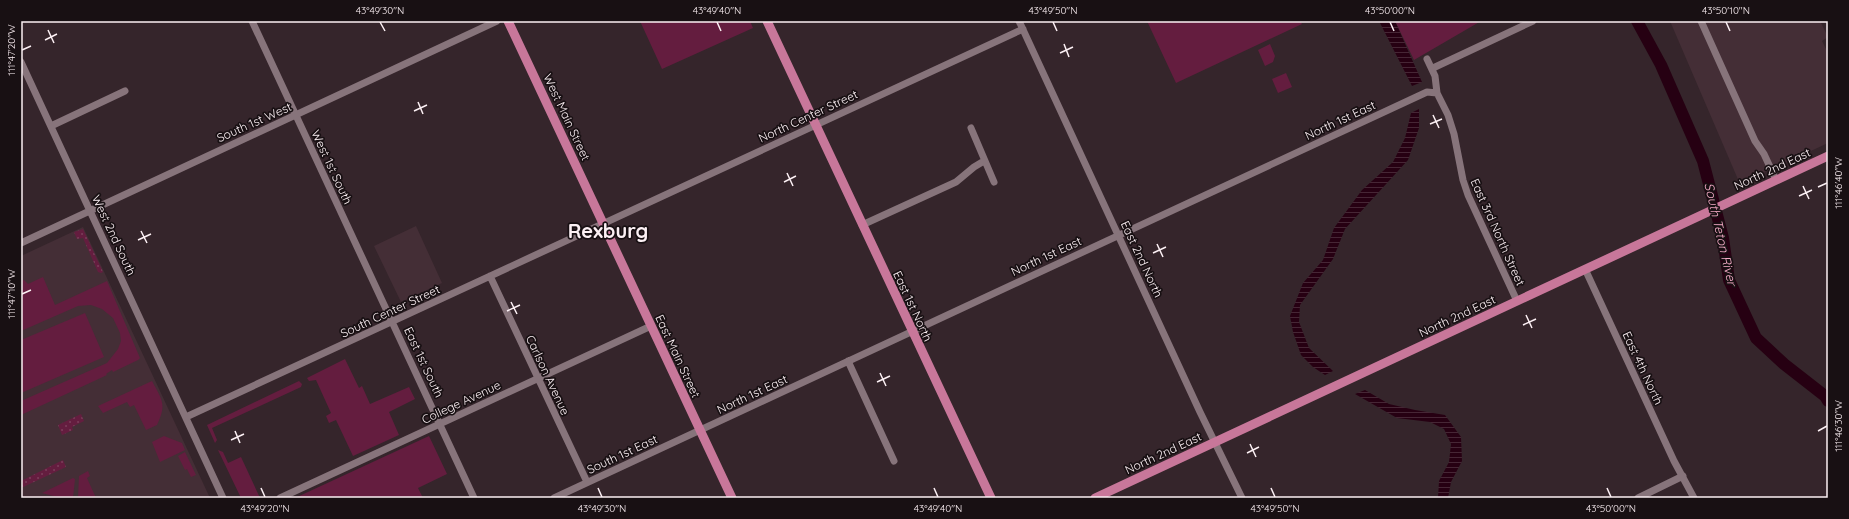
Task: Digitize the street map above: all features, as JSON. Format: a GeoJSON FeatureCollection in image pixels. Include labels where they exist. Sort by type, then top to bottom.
{"type":"FeatureCollection","features":[{"type":"Feature","properties":{"kind":"main road","name":"West Main Street"},"geometry":{"type":"LineString","coordinates":[[508,21],[603,223]]}},
{"type":"Feature","properties":{"kind":"main road","name":"East 1st North"},"geometry":{"type":"LineString","coordinates":[[767,21],[990,498]]}},
{"type":"Feature","properties":{"kind":"main road","name":"North 2nd East"},"geometry":{"type":"LineString","coordinates":[[1095,498],[1828,156]]}},
{"type":"Feature","properties":{"kind":"main road","name":"East Main Street"},"geometry":{"type":"LineString","coordinates":[[603,223],[732,498]]}},
{"type":"Feature","properties":{"kind":"street","name":"West 1st South"},"geometry":{"type":"LineString","coordinates":[[252,21],[393,322]]}},
{"type":"Feature","properties":{"kind":"street","name":"South 1st West"},"geometry":{"type":"LineString","coordinates":[[21,243],[497,21]]}},
{"type":"Feature","properties":{"kind":"street","name":"East 2nd North"},"geometry":{"type":"LineString","coordinates":[[1019,21],[1242,498]]}},
{"type":"Feature","properties":{"kind":"street"},"geometry":{"type":"LineString","coordinates":[[1433,68],[1533,21]]}},
{"type":"Feature","properties":{"kind":"street"},"geometry":{"type":"LineString","coordinates":[[1700,21],[1756,141],[1776,180]]}},
{"type":"Feature","properties":{"kind":"street","name":"North Center Street"},"geometry":{"type":"LineString","coordinates":[[603,223],[1023,29]]}},
{"type":"Feature","properties":{"kind":"street","name":"East 3rd North Street"},"geometry":{"type":"LineString","coordinates":[[1428,59],[1433,68],[1437,93],[1448,115],[1462,180],[1468,196],[1518,301]]}},
{"type":"Feature","properties":{"kind":"street","name":"West 2nd South"},"geometry":{"type":"LineString","coordinates":[[21,62],[224,498]]}},
{"type":"Feature","properties":{"kind":"street"},"geometry":{"type":"LineString","coordinates":[[51,126],[125,91]]}},
{"type":"Feature","properties":{"kind":"street","name":"North 1st East"},"geometry":{"type":"LineString","coordinates":[[700,430],[1118,234],[1427,92],[1437,93]]}},
{"type":"Feature","properties":{"kind":"street"},"geometry":{"type":"LineString","coordinates":[[971,128],[994,182]]}},
{"type":"Feature","properties":{"kind":"street"},"geometry":{"type":"LineString","coordinates":[[862,224],[956,182],[984,161]]}},
{"type":"Feature","properties":{"kind":"street","name":"South Center Street"},"geometry":{"type":"LineString","coordinates":[[186,418],[603,223]]}},
{"type":"Feature","properties":{"kind":"street","name":"East 4th North"},"geometry":{"type":"LineString","coordinates":[[1585,269],[1674,461],[1694,498]]}},
{"type":"Feature","properties":{"kind":"street","name":"Carlson Avenue"},"geometry":{"type":"LineString","coordinates":[[490,276],[586,482]]}},
{"type":"Feature","properties":{"kind":"street","name":"East 1st South"},"geometry":{"type":"LineString","coordinates":[[393,322],[474,498]]}},
{"type":"Feature","properties":{"kind":"street","name":"College Avenue"},"geometry":{"type":"LineString","coordinates":[[280,498],[651,326]]}},
{"type":"Feature","properties":{"kind":"street"},"geometry":{"type":"LineString","coordinates":[[848,361],[894,461]]}},
{"type":"Feature","properties":{"kind":"street","name":"South 1st East"},"geometry":{"type":"LineString","coordinates":[[554,498],[700,430]]}},
{"type":"Feature","properties":{"kind":"street"},"geometry":{"type":"LineString","coordinates":[[1638,498],[1683,476]]}},
{"type":"Feature","properties":{"kind":"shaded area"},"geometry":{"type":"Polygon","coordinates":[[[640,21],[750,21],[753,28],[662,69],[640,21]]]}},
{"type":"Feature","properties":{"kind":"shaded area"},"geometry":{"type":"Polygon","coordinates":[[[1147,21],[1300,21],[1302,24],[1176,83],[1147,21]]]}},
{"type":"Feature","properties":{"kind":"shaded area"},"geometry":{"type":"Polygon","coordinates":[[[1379,21],[1395,21],[1422,82],[1412,86],[1379,21]]]}},
{"type":"Feature","properties":{"kind":"shaded area"},"geometry":{"type":"Polygon","coordinates":[[[1395,21],[1481,21],[1414,60],[1395,21]]]}},
{"type":"Feature","properties":{"kind":"shaded area"},"geometry":{"type":"Polygon","coordinates":[[[1670,21],[1820,21],[1828,37],[1822,41],[1828,53],[1828,143],[1740,184],[1670,21]]]}},
{"type":"Feature","properties":{"kind":"shaded area"},"geometry":{"type":"Polygon","coordinates":[[[1270,44],[1275,56],[1273,62],[1265,66],[1258,50],[1270,44]]]}},
{"type":"Feature","properties":{"kind":"shaded area"},"geometry":{"type":"Polygon","coordinates":[[[1286,73],[1292,87],[1278,93],[1272,79],[1286,73]]]}},
{"type":"Feature","properties":{"kind":"shaded area"},"geometry":{"type":"Polygon","coordinates":[[[1419,109],[1419,128],[1408,160],[1345,229],[1333,259],[1300,305],[1299,322],[1309,348],[1333,371],[1325,375],[1313,367],[1301,355],[1293,332],[1290,316],[1303,283],[1323,260],[1334,228],[1362,190],[1393,162],[1405,138],[1411,113],[1419,109]]]}},
{"type":"Feature","properties":{"kind":"shaded area"},"geometry":{"type":"Polygon","coordinates":[[[416,226],[442,283],[401,302],[374,246],[416,226]]]}},
{"type":"Feature","properties":{"kind":"shaded area"},"geometry":{"type":"Polygon","coordinates":[[[83,227],[210,498],[21,498],[21,256],[83,227]]]}},
{"type":"Feature","properties":{"kind":"shaded area"},"geometry":{"type":"Polygon","coordinates":[[[83,229],[103,272],[101,273],[98,272],[83,238],[77,239],[74,232],[83,229]]]}},
{"type":"Feature","properties":{"kind":"shaded area"},"geometry":{"type":"Polygon","coordinates":[[[43,277],[55,305],[107,281],[140,358],[113,372],[112,370],[106,374],[107,375],[21,415],[21,401],[107,363],[118,349],[121,341],[120,333],[113,318],[102,309],[91,305],[78,306],[21,331],[21,281],[24,280],[28,284],[43,277]]]}},
{"type":"Feature","properties":{"kind":"shaded area"},"geometry":{"type":"Polygon","coordinates":[[[85,313],[104,357],[21,393],[21,340],[85,313]]]}},
{"type":"Feature","properties":{"kind":"shaded area"},"geometry":{"type":"Polygon","coordinates":[[[345,359],[359,388],[362,386],[370,404],[409,387],[415,399],[389,412],[399,435],[353,456],[336,420],[329,423],[326,416],[331,413],[316,380],[309,381],[307,378],[345,359]]]}},
{"type":"Feature","properties":{"kind":"shaded area"},"geometry":{"type":"Polygon","coordinates":[[[152,381],[162,402],[162,412],[157,425],[146,430],[134,405],[130,407],[127,402],[103,413],[98,406],[152,381]]]}},
{"type":"Feature","properties":{"kind":"shaded area"},"geometry":{"type":"Polygon","coordinates":[[[299,381],[302,384],[301,387],[212,428],[217,440],[215,443],[207,425],[299,381]]]}},
{"type":"Feature","properties":{"kind":"shaded area"},"geometry":{"type":"Polygon","coordinates":[[[1365,390],[1389,404],[1445,415],[1461,437],[1462,461],[1451,482],[1448,498],[1438,498],[1439,481],[1449,462],[1451,444],[1444,429],[1430,422],[1397,418],[1355,394],[1365,390]]]}},
{"type":"Feature","properties":{"kind":"shaded area"},"geometry":{"type":"Polygon","coordinates":[[[81,414],[84,421],[72,427],[73,430],[62,435],[58,425],[81,414]]]}},
{"type":"Feature","properties":{"kind":"shaded area"},"geometry":{"type":"Polygon","coordinates":[[[164,436],[182,443],[185,450],[160,462],[152,442],[164,436]]]}},
{"type":"Feature","properties":{"kind":"shaded area"},"geometry":{"type":"Polygon","coordinates":[[[429,436],[447,474],[418,488],[423,498],[295,498],[429,436]]]}},
{"type":"Feature","properties":{"kind":"shaded area"},"geometry":{"type":"Polygon","coordinates":[[[218,450],[223,452],[228,463],[241,457],[260,498],[241,498],[218,450]]]}},
{"type":"Feature","properties":{"kind":"shaded area"},"geometry":{"type":"Polygon","coordinates":[[[185,452],[196,475],[191,477],[187,469],[185,470],[178,456],[185,452]]]}},
{"type":"Feature","properties":{"kind":"shaded area"},"geometry":{"type":"Polygon","coordinates":[[[63,460],[66,467],[21,488],[21,481],[63,460]]]}},
{"type":"Feature","properties":{"kind":"shaded area"},"geometry":{"type":"Polygon","coordinates":[[[88,471],[90,476],[87,478],[96,498],[78,498],[79,476],[88,471]]]}},
{"type":"Feature","properties":{"kind":"shaded area"},"geometry":{"type":"Polygon","coordinates":[[[73,478],[75,479],[73,498],[61,498],[42,493],[73,478]]]}},
{"type":"Feature","properties":{"kind":"waterway","name":"South Teton River"},"geometry":{"type":"LineString","coordinates":[[1637,21],[1661,65],[1703,161],[1723,238],[1729,280],[1756,338],[1784,364],[1825,396],[1828,401]]}},
{"type":"Feature","properties":{"kind":"district","name":"Rexburg"},"geometry":{"type":"Point","coordinates":[608,230]}}]}
